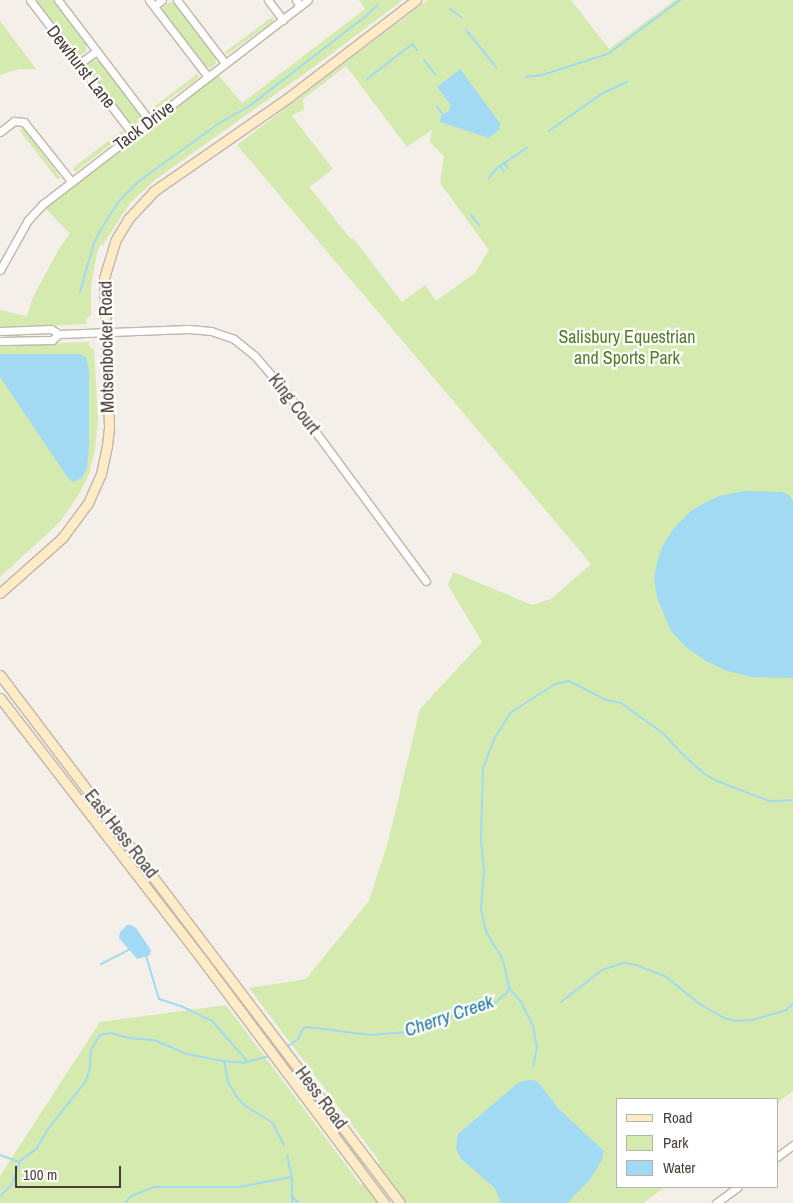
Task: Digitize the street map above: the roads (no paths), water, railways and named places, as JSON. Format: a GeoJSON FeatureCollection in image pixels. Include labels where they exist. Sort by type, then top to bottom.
{"type":"FeatureCollection","features":[{"type":"Feature","properties":{"kind":"main road","name":"Motsenbocker Road"},"geometry":{"type":"LineString","coordinates":[[0,593],[62,538],[88,503],[98,481],[107,446],[109,426],[104,331],[104,289],[108,261],[121,230],[141,203],[167,181],[289,97],[416,0]]}},
{"type":"Feature","properties":{"kind":"main road","name":"East Hess Road"},"geometry":{"type":"LineString","coordinates":[[0,675],[243,992]]}},
{"type":"Feature","properties":{"kind":"main road","name":"East Hess Road"},"geometry":{"type":"LineString","coordinates":[[0,698],[232,1000]]}},
{"type":"Feature","properties":{"kind":"main road","name":"Hess Road"},"geometry":{"type":"LineString","coordinates":[[243,992],[400,1203]]}},
{"type":"Feature","properties":{"kind":"main road","name":"Hess Road"},"geometry":{"type":"LineString","coordinates":[[232,1000],[384,1203]]}},
{"type":"Feature","properties":{"kind":"street","name":"Dewhurst Lane"},"geometry":{"type":"LineString","coordinates":[[30,0],[133,134]]}},
{"type":"Feature","properties":{"kind":"street","name":"Dewhurst Lane"},"geometry":{"type":"LineString","coordinates":[[58,0],[150,121]]}},
{"type":"Feature","properties":{"kind":"street"},"geometry":{"type":"LineString","coordinates":[[162,0],[151,3],[208,77]]}},
{"type":"Feature","properties":{"kind":"street"},"geometry":{"type":"LineString","coordinates":[[177,0],[225,63]]}},
{"type":"Feature","properties":{"kind":"street"},"geometry":{"type":"LineString","coordinates":[[268,0],[283,20]]}},
{"type":"Feature","properties":{"kind":"street","name":"Tack Drive"},"geometry":{"type":"LineString","coordinates":[[0,270],[35,212],[133,134],[283,20],[298,3],[308,0]]}},
{"type":"Feature","properties":{"kind":"street"},"geometry":{"type":"LineString","coordinates":[[79,64],[96,51]]}},
{"type":"Feature","properties":{"kind":"street"},"geometry":{"type":"LineString","coordinates":[[0,132],[21,117],[71,182]]}},
{"type":"Feature","properties":{"kind":"street","name":"King Court"},"geometry":{"type":"LineString","coordinates":[[59,334],[199,329],[219,333],[240,343],[254,355],[286,392],[426,580]]}},
{"type":"Feature","properties":{"kind":"street"},"geometry":{"type":"LineString","coordinates":[[0,331],[51,330],[59,334],[52,340],[0,341]]}},
{"type":"Feature","properties":{"kind":"street"},"geometry":{"type":"LineString","coordinates":[[778,1156],[793,1145]]}},
{"type":"Feature","properties":{"kind":"street"},"geometry":{"type":"LineString","coordinates":[[719,1202],[737,1188]]}},
{"type":"Feature","properties":{"kind":"water"},"geometry":{"type":"Polygon","coordinates":[[[460,69],[500,123],[499,130],[489,138],[440,122],[441,115],[448,112],[451,105],[437,87],[460,69]]]}},
{"type":"Feature","properties":{"kind":"water"},"geometry":{"type":"Polygon","coordinates":[[[0,354],[79,354],[86,357],[89,370],[89,446],[87,468],[82,478],[73,482],[68,478],[0,377],[0,354]]]}},
{"type":"Feature","properties":{"kind":"water"},"geometry":{"type":"Polygon","coordinates":[[[744,491],[781,492],[789,495],[793,501],[793,678],[751,677],[727,671],[706,661],[686,647],[671,631],[657,598],[654,577],[656,566],[662,547],[674,528],[692,510],[706,502],[719,496],[744,491]]]}},
{"type":"Feature","properties":{"kind":"water"},"geometry":{"type":"Polygon","coordinates":[[[127,925],[136,928],[151,950],[150,955],[137,959],[119,938],[120,932],[127,925]]]}},
{"type":"Feature","properties":{"kind":"water"},"geometry":{"type":"Polygon","coordinates":[[[528,1080],[537,1081],[559,1109],[604,1151],[601,1162],[589,1181],[567,1203],[501,1203],[495,1188],[461,1159],[456,1149],[458,1134],[518,1083],[528,1080]]]}},
{"type":"Feature","properties":{"kind":"waterway"},"geometry":{"type":"LineString","coordinates":[[526,77],[542,75],[608,54],[680,0]]}},
{"type":"Feature","properties":{"kind":"waterway"},"geometry":{"type":"LineString","coordinates":[[80,292],[94,243],[100,231],[118,202],[139,181],[218,124],[252,104],[378,5]]}},
{"type":"Feature","properties":{"kind":"waterway"},"geometry":{"type":"LineString","coordinates":[[450,9],[461,17]]}},
{"type":"Feature","properties":{"kind":"waterway"},"geometry":{"type":"LineString","coordinates":[[466,30],[496,67]]}},
{"type":"Feature","properties":{"kind":"waterway"},"geometry":{"type":"LineString","coordinates":[[367,79],[412,44],[417,50]]}},
{"type":"Feature","properties":{"kind":"waterway"},"geometry":{"type":"LineString","coordinates":[[424,60],[435,74]]}},
{"type":"Feature","properties":{"kind":"waterway"},"geometry":{"type":"LineString","coordinates":[[549,131],[601,94],[627,82]]}},
{"type":"Feature","properties":{"kind":"waterway"},"geometry":{"type":"LineString","coordinates":[[437,106],[443,115]]}},
{"type":"Feature","properties":{"kind":"waterway"},"geometry":{"type":"LineString","coordinates":[[489,178],[497,168],[527,148]]}},
{"type":"Feature","properties":{"kind":"waterway"},"geometry":{"type":"LineString","coordinates":[[504,163],[508,168]]}},
{"type":"Feature","properties":{"kind":"waterway"},"geometry":{"type":"LineString","coordinates":[[500,166],[504,171]]}},
{"type":"Feature","properties":{"kind":"waterway"},"geometry":{"type":"LineString","coordinates":[[471,215],[479,225]]}},
{"type":"Feature","properties":{"kind":"waterway","name":"Cherry Creek"},"geometry":{"type":"LineString","coordinates":[[287,1047],[298,1039],[303,1029],[307,1027],[371,1035],[409,1032],[436,1021],[492,1005],[507,993],[509,988],[502,958],[486,931],[481,910],[484,869],[481,839],[483,768],[494,739],[510,713],[555,684],[569,681],[606,700],[621,703],[664,734],[703,773],[717,781],[769,801],[793,800]]}},
{"type":"Feature","properties":{"kind":"waterway"},"geometry":{"type":"LineString","coordinates":[[101,964],[130,949]]}},
{"type":"Feature","properties":{"kind":"waterway"},"geometry":{"type":"LineString","coordinates":[[146,956],[159,999],[181,1006],[212,1021],[248,1062]]}},
{"type":"Feature","properties":{"kind":"waterway"},"geometry":{"type":"LineString","coordinates":[[561,1002],[602,970],[624,963],[636,965],[665,976],[701,1005],[724,1018],[735,1021],[752,1020],[786,1010],[793,1004]]}},
{"type":"Feature","properties":{"kind":"waterway"},"geometry":{"type":"LineString","coordinates":[[509,988],[521,1002],[533,1026],[537,1048],[533,1067]]}},
{"type":"Feature","properties":{"kind":"waterway","name":"Cherry Creek"},"geometry":{"type":"LineString","coordinates":[[0,1196],[12,1185],[20,1161],[37,1148],[48,1129],[86,1081],[90,1067],[91,1050],[100,1035],[111,1033],[129,1038],[154,1040],[187,1054],[222,1061],[243,1063],[269,1056]]}},
{"type":"Feature","properties":{"kind":"waterway"},"geometry":{"type":"LineString","coordinates":[[224,1061],[228,1082],[236,1096],[245,1106],[273,1123],[284,1146]]}},
{"type":"Feature","properties":{"kind":"waterway"},"geometry":{"type":"LineString","coordinates":[[0,1155],[19,1162]]}},
{"type":"Feature","properties":{"kind":"waterway"},"geometry":{"type":"LineString","coordinates":[[287,1155],[292,1179],[292,1203]]}},
{"type":"Feature","properties":{"kind":"waterway"},"geometry":{"type":"LineString","coordinates":[[125,1203],[131,1196],[155,1187],[239,1187],[291,1177]]}},
{"type":"Feature","properties":{"kind":"waterway"},"geometry":{"type":"LineString","coordinates":[[292,1197],[298,1202]]}},
{"type":"Feature","properties":{"kind":"park label","name":"Salisbury Equestrian and Sports Park"},"geometry":{"type":"Point","coordinates":[627,348]}}]}
